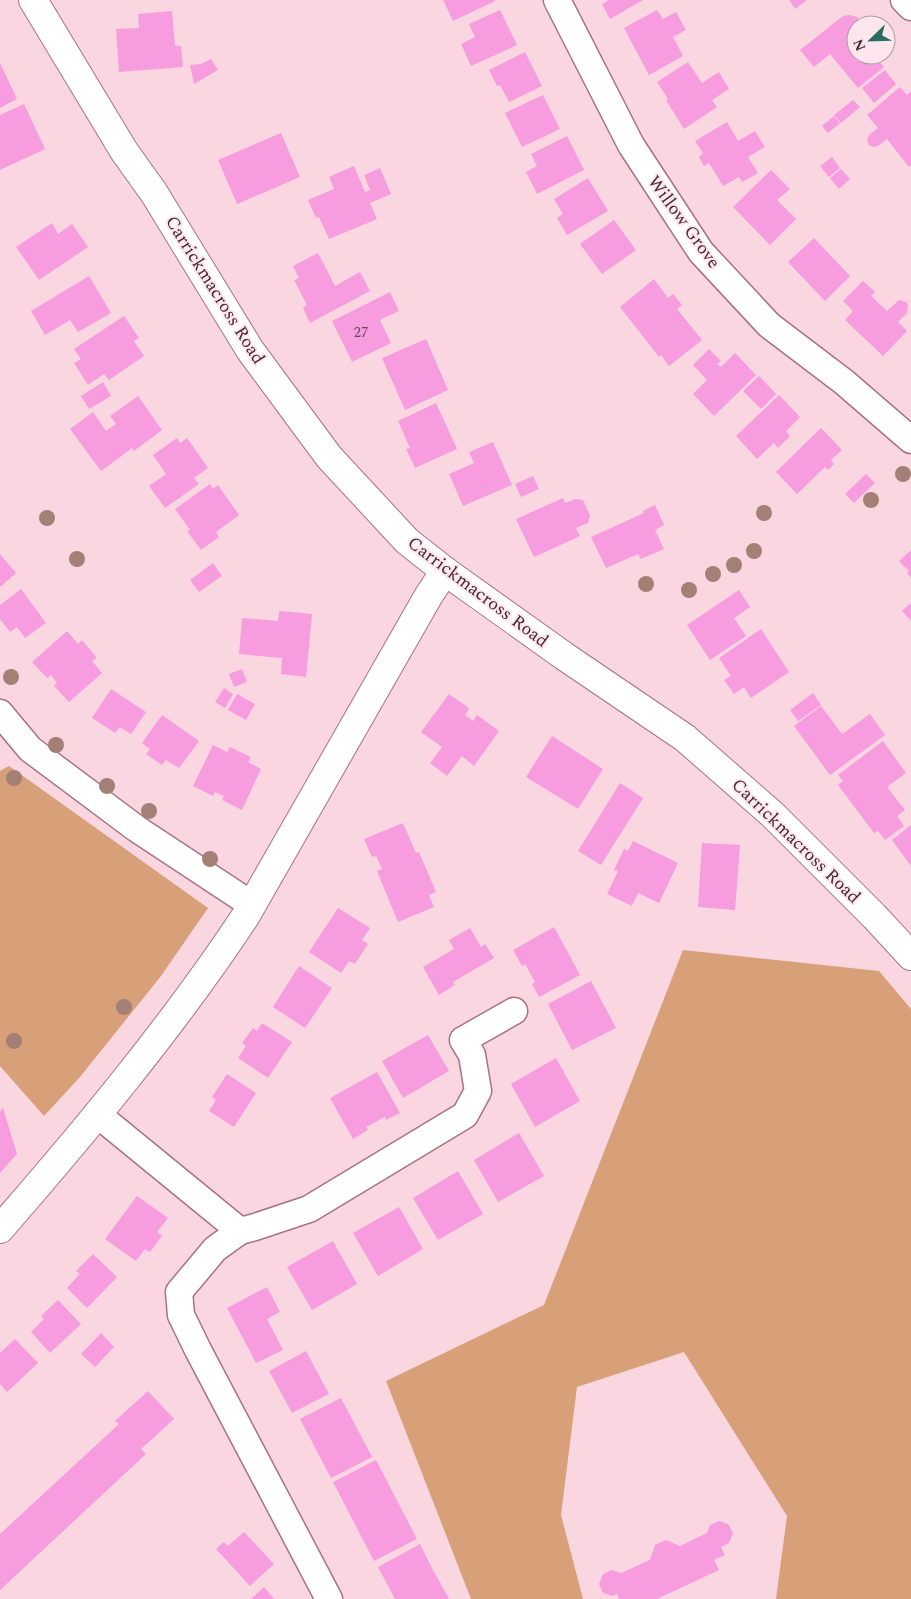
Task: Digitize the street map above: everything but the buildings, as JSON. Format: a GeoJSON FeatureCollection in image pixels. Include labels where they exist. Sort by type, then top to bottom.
{"type":"FeatureCollection","features":[{"type":"Feature","properties":{"kind":"main road","name":"Carrickmacross Road"},"geometry":{"type":"LineString","coordinates":[[33,0],[124,151],[154,193],[250,350],[329,457],[408,541],[445,571],[564,656],[685,738],[773,815],[875,916],[911,956]]}},
{"type":"Feature","properties":{"kind":"main road"},"geometry":{"type":"LineString","coordinates":[[0,1229],[157,1040],[223,951],[252,905],[429,595],[445,571]]}},
{"type":"Feature","properties":{"kind":"street","name":"Willow Grove"},"geometry":{"type":"LineString","coordinates":[[557,0],[631,145],[701,252],[769,325],[844,382],[911,440]]}},
{"type":"Feature","properties":{"kind":"street"},"geometry":{"type":"LineString","coordinates":[[904,0],[911,7]]}},
{"type":"Feature","properties":{"kind":"street"},"geometry":{"type":"LineString","coordinates":[[2,720],[30,748],[137,829],[252,905]]}},
{"type":"Feature","properties":{"kind":"street"},"geometry":{"type":"LineString","coordinates":[[329,1599],[198,1350],[181,1315],[179,1292],[215,1249],[240,1231],[309,1209],[465,1115],[478,1091],[472,1055],[463,1040],[514,1011]]}},
{"type":"Feature","properties":{"kind":"street"},"geometry":{"type":"LineString","coordinates":[[97,1114],[240,1231]]}},
{"type":"Feature","properties":{"kind":"shaded area"},"geometry":{"type":"Polygon","coordinates":[[[9,766],[208,908],[161,976],[80,1077],[44,1116],[0,1066],[0,771],[9,766]]]}},
{"type":"Feature","properties":{"kind":"shaded area"},"geometry":{"type":"Polygon","coordinates":[[[683,950],[879,971],[911,1009],[911,1599],[776,1599],[787,1516],[684,1352],[577,1387],[561,1515],[583,1599],[471,1599],[386,1381],[544,1305],[683,950]]]}}]}
